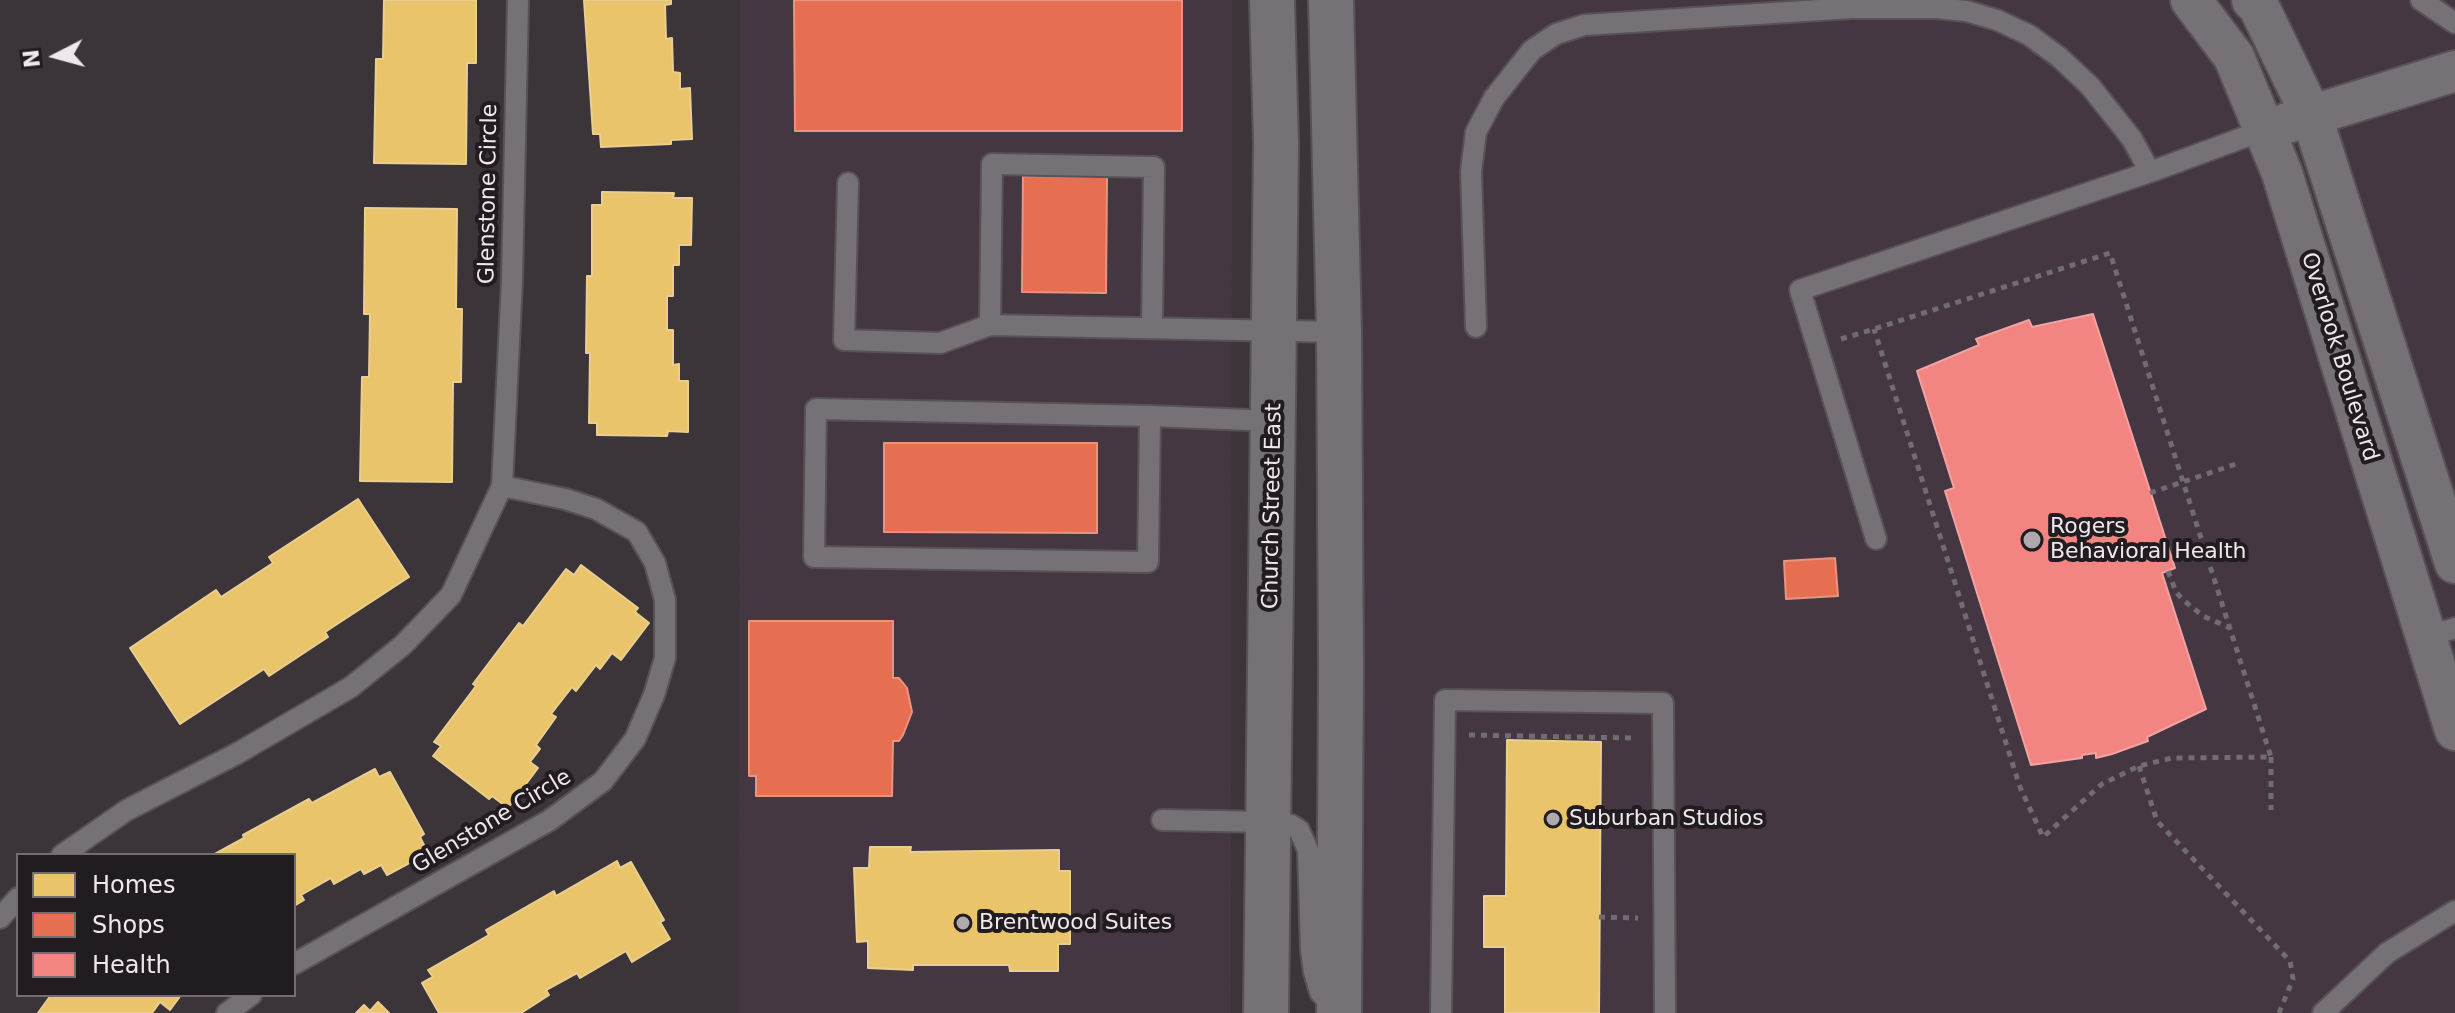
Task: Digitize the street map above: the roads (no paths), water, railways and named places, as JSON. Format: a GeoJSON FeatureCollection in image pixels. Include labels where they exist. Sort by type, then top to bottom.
{"type":"FeatureCollection","features":[{"type":"Feature","properties":{"kind":"main road","name":"Church Street East"},"geometry":{"type":"LineString","coordinates":[[1266,1013],[1276,143],[1272,0]]}},
{"type":"Feature","properties":{"kind":"main road"},"geometry":{"type":"LineString","coordinates":[[1331,0],[1339,332],[1339,1012]]}},
{"type":"Feature","properties":{"kind":"street","name":"Overlook Boulevard"},"geometry":{"type":"LineString","coordinates":[[2191,0],[2234,57],[2282,173],[2441,633],[2455,730]]}},
{"type":"Feature","properties":{"kind":"street"},"geometry":{"type":"LineString","coordinates":[[2252,0],[2259,7],[2312,117],[2444,492],[2455,563]]}},
{"type":"Feature","properties":{"kind":"street"},"geometry":{"type":"LineString","coordinates":[[2264,130],[2455,71]]}},
{"type":"Feature","properties":{"kind":"lane","name":"Glenstone Circle"},"geometry":{"type":"LineString","coordinates":[[65,853],[127,810],[238,753],[351,687],[403,645],[451,595],[502,486],[512,280],[518,0]]}},
{"type":"Feature","properties":{"kind":"lane"},"geometry":{"type":"LineString","coordinates":[[2421,0],[2455,23]]}},
{"type":"Feature","properties":{"kind":"lane"},"geometry":{"type":"LineString","coordinates":[[1476,327],[1471,171],[1476,132],[1494,98],[1532,50],[1556,34],[1584,25],[1852,4],[1966,11],[1997,20],[2029,35],[2059,57],[2090,86],[2132,139],[2150,172]]}},
{"type":"Feature","properties":{"kind":"lane"},"geometry":{"type":"LineString","coordinates":[[1876,539],[1800,290],[2150,172],[2264,130]]}},
{"type":"Feature","properties":{"kind":"lane"},"geometry":{"type":"LineString","coordinates":[[990,325],[992,164],[1154,167],[1152,328]]}},
{"type":"Feature","properties":{"kind":"lane"},"geometry":{"type":"LineString","coordinates":[[848,183],[844,340],[940,343],[990,325],[1339,332]]}},
{"type":"Feature","properties":{"kind":"lane"},"geometry":{"type":"LineString","coordinates":[[1150,416],[1148,562],[814,557],[816,409],[1150,416],[1274,421]]}},
{"type":"Feature","properties":{"kind":"lane","name":"Glenstone Circle"},"geometry":{"type":"LineString","coordinates":[[296,963],[550,820],[603,781],[635,739],[654,695],[665,658],[665,600],[655,563],[637,532],[596,509],[502,486]]}},
{"type":"Feature","properties":{"kind":"lane"},"geometry":{"type":"LineString","coordinates":[[1441,1013],[1445,700],[1663,703],[1665,1013]]}},
{"type":"Feature","properties":{"kind":"lane"},"geometry":{"type":"LineString","coordinates":[[1162,820],[1268,822],[1291,825],[1299,830],[1308,850],[1314,972],[1320,992],[1339,1012]]}},
{"type":"Feature","properties":{"kind":"lane"},"geometry":{"type":"LineString","coordinates":[[0,918],[16,900]]}},
{"type":"Feature","properties":{"kind":"lane"},"geometry":{"type":"LineString","coordinates":[[2323,1013],[2387,953],[2455,911]]}},
{"type":"Feature","properties":{"kind":"lane"},"geometry":{"type":"LineString","coordinates":[[227,1013],[248,997]]}},
{"type":"Feature","properties":{"kind":"place","name":"Rogers Behavioral Health"},"geometry":{"type":"Point","coordinates":[2032,540]}},
{"type":"Feature","properties":{"kind":"place","name":"Suburban Studios"},"geometry":{"type":"Point","coordinates":[1553,819]}},
{"type":"Feature","properties":{"kind":"place","name":"Brentwood Suites"},"geometry":{"type":"Point","coordinates":[963,923]}}]}
